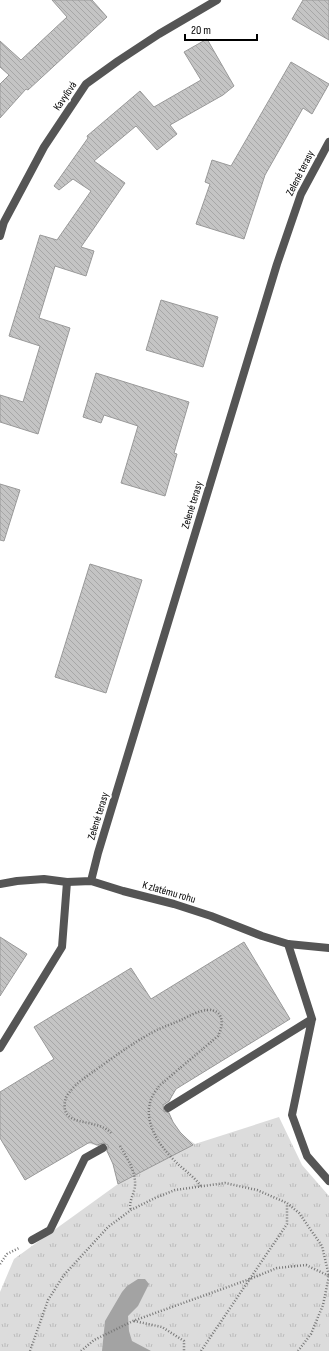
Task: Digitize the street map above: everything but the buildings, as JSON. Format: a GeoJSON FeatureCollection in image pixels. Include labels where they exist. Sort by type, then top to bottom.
{"type":"FeatureCollection","features":[{"type":"Feature","properties":{"kind":"street","name":"Kavyľová"},"geometry":{"type":"LineString","coordinates":[[0,236],[4,222],[44,147],[86,84],[159,34],[216,0]]}},
{"type":"Feature","properties":{"kind":"street","name":"Zelené terasy"},"geometry":{"type":"LineString","coordinates":[[91,881],[98,853],[277,264],[301,194],[329,142]]}},
{"type":"Feature","properties":{"kind":"street","name":"K zlatému rohu"},"geometry":{"type":"LineString","coordinates":[[0,884],[44,879],[67,882],[91,881],[174,904],[288,944],[329,948]]}},
{"type":"Feature","properties":{"kind":"street"},"geometry":{"type":"LineString","coordinates":[[0,1048],[62,947],[67,882]]}},
{"type":"Feature","properties":{"kind":"street"},"geometry":{"type":"LineString","coordinates":[[288,944],[312,1019],[292,1115],[308,1156],[329,1181]]}},
{"type":"Feature","properties":{"kind":"street"},"geometry":{"type":"LineString","coordinates":[[168,1108],[312,1019]]}},
{"type":"Feature","properties":{"kind":"street"},"geometry":{"type":"LineString","coordinates":[[32,1240],[50,1230],[85,1158],[103,1148]]}},
{"type":"Feature","properties":{"kind":"path"},"geometry":{"type":"LineString","coordinates":[[112,1134],[103,1126],[69,1118],[65,1109],[65,1103],[66,1096],[70,1091],[83,1079],[121,1051],[153,1032],[199,1012],[212,1010],[222,1019],[222,1025],[218,1036],[160,1085],[150,1103],[149,1114],[159,1143],[169,1156],[201,1186]]}},
{"type":"Feature","properties":{"kind":"path"},"geometry":{"type":"LineString","coordinates":[[119,1144],[132,1169],[134,1178],[134,1190],[129,1205],[131,1210]]}},
{"type":"Feature","properties":{"kind":"path"},"geometry":{"type":"LineString","coordinates":[[30,1351],[48,1300],[64,1275],[108,1227],[131,1210],[175,1190],[225,1183],[257,1190],[287,1203],[299,1213],[322,1246],[329,1276],[323,1305],[311,1334],[298,1351]]}},
{"type":"Feature","properties":{"kind":"path"},"geometry":{"type":"LineString","coordinates":[[201,1351],[287,1224],[287,1203]]}},
{"type":"Feature","properties":{"kind":"path"},"geometry":{"type":"LineString","coordinates":[[0,1264],[7,1254],[32,1240]]}},
{"type":"Feature","properties":{"kind":"path"},"geometry":{"type":"LineString","coordinates":[[81,1351],[94,1340],[133,1321],[278,1268],[306,1265],[329,1276]]}},
{"type":"Feature","properties":{"kind":"path"},"geometry":{"type":"LineString","coordinates":[[133,1321],[162,1327],[184,1341],[184,1351]]}},
{"type":"Feature","properties":{"kind":"green space"},"geometry":{"type":"Polygon","coordinates":[[[176,1089],[171,1097],[169,1113],[176,1127],[181,1133],[195,1144],[279,1117],[302,1165],[329,1196],[329,1351],[0,1351],[0,1292],[14,1259],[118,1184],[111,1158],[107,1152],[96,1145],[76,1144],[176,1089]]]}},
{"type":"Feature","properties":{"kind":"shaded area"},"geometry":{"type":"Polygon","coordinates":[[[138,1279],[145,1279],[149,1284],[138,1306],[128,1316],[129,1331],[132,1341],[151,1351],[102,1351],[105,1321],[122,1292],[127,1286],[138,1279]]]}}]}
